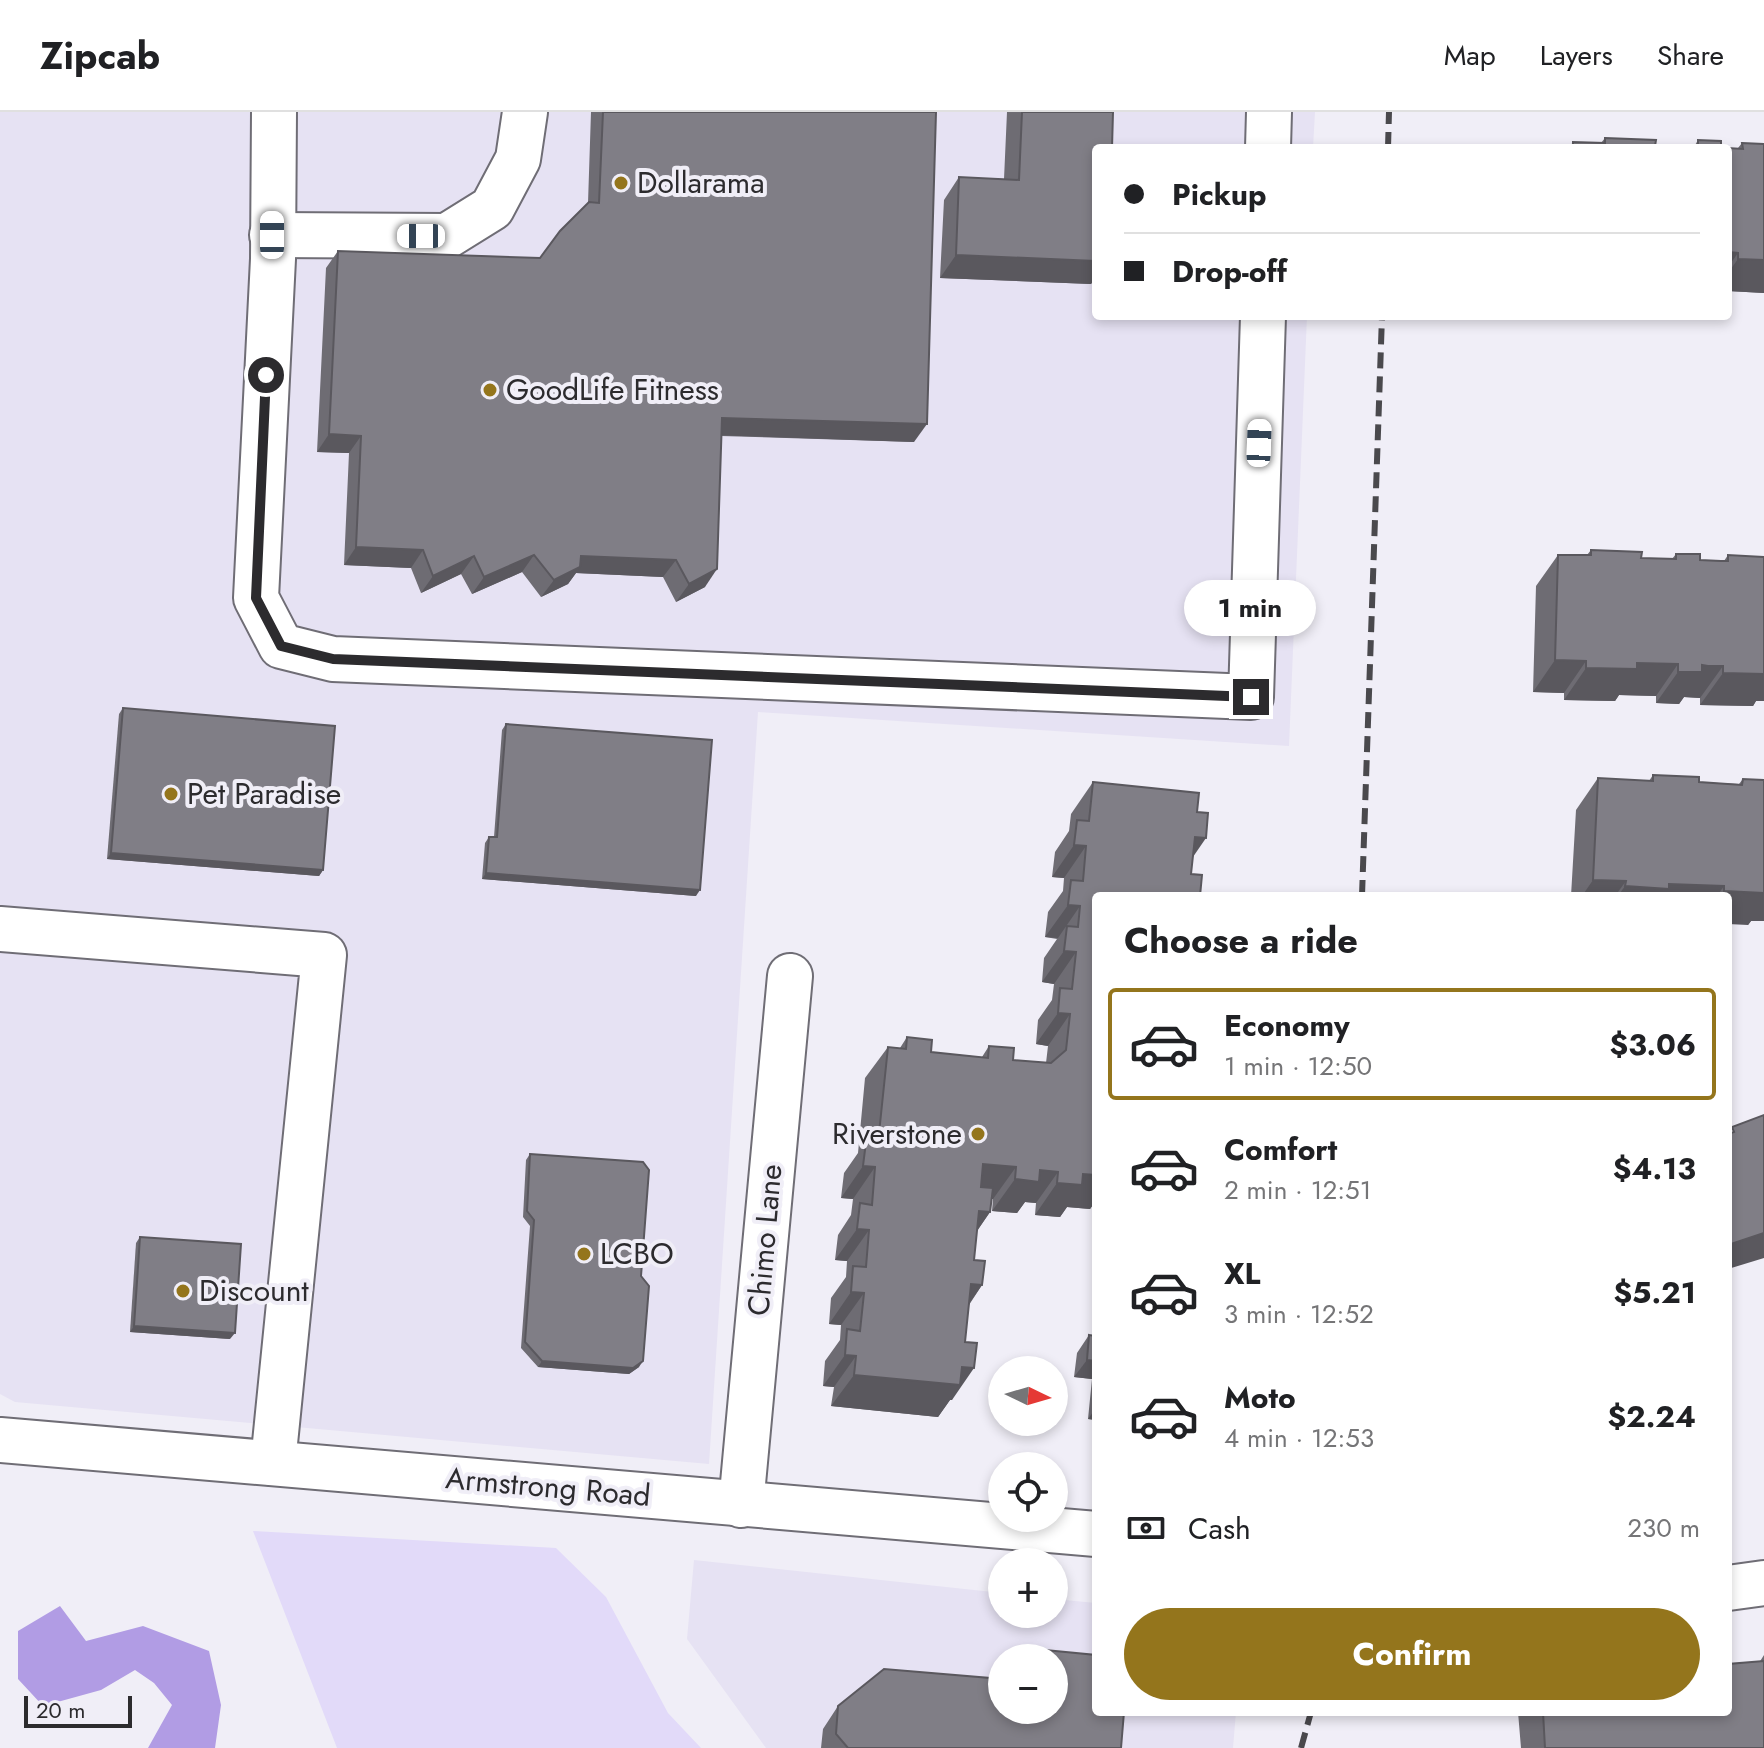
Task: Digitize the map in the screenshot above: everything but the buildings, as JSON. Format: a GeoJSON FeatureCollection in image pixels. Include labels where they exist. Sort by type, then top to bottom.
{"type":"FeatureCollection","features":[{"type":"Feature","properties":{"kind":"street"},"geometry":{"type":"LineString","coordinates":[[274,112],[272,235],[256,598],[281,646],[333,659],[1251,697],[1263,320]]}},
{"type":"Feature","properties":{"kind":"street"},"geometry":{"type":"LineString","coordinates":[[272,235],[447,236],[492,208],[518,159],[525,112]]}},
{"type":"Feature","properties":{"kind":"street"},"geometry":{"type":"LineString","coordinates":[[1268,144],[1269,112]]}},
{"type":"Feature","properties":{"kind":"street"},"geometry":{"type":"LineString","coordinates":[[0,929],[324,955],[273,1463]]}},
{"type":"Feature","properties":{"kind":"street","name":"Chimo Lane"},"geometry":{"type":"LineString","coordinates":[[741,1505],[790,976]]}},
{"type":"Feature","properties":{"kind":"street","name":"Armstrong Road"},"geometry":{"type":"LineString","coordinates":[[0,1440],[1092,1534]]}},
{"type":"Feature","properties":{"kind":"street"},"geometry":{"type":"LineString","coordinates":[[1732,1587],[1764,1583]]}},
{"type":"Feature","properties":{"kind":"shaded area"},"geometry":{"type":"Polygon","coordinates":[[[0,112],[1315,112],[1313,144],[1092,144],[1092,320],[1307,320],[1289,746],[758,712],[709,1464],[15,1402],[0,1394],[0,112]]]}},
{"type":"Feature","properties":{"kind":"shaded area"},"geometry":{"type":"Polygon","coordinates":[[[253,1531],[556,1548],[606,1597],[668,1713],[701,1748],[337,1748],[253,1531]]]}},
{"type":"Feature","properties":{"kind":"shaded area"},"geometry":{"type":"Polygon","coordinates":[[[694,1560],[988,1592],[988,1628],[1068,1628],[1068,1600],[1092,1603],[1092,1716],[1236,1716],[1233,1748],[766,1748],[687,1639],[694,1560]]]}},
{"type":"Feature","properties":{"kind":"shaded area"},"geometry":{"type":"Polygon","coordinates":[[[60,1606],[86,1641],[143,1626],[209,1651],[221,1705],[215,1748],[148,1748],[172,1705],[154,1683],[135,1670],[101,1690],[43,1706],[18,1679],[18,1631],[60,1606]]]}},
{"type":"Feature","properties":{"kind":"railway"},"geometry":{"type":"LineString","coordinates":[[1388,144],[1389,112]]}},
{"type":"Feature","properties":{"kind":"railway"},"geometry":{"type":"LineString","coordinates":[[1362,892],[1382,320]]}},
{"type":"Feature","properties":{"kind":"railway"},"geometry":{"type":"LineString","coordinates":[[1301,1748],[1310,1716]]}},
{"type":"Feature","properties":{"kind":"place","name":"Dollarama"},"geometry":{"type":"Point","coordinates":[621,183]}},
{"type":"Feature","properties":{"kind":"place","name":"GoodLife Fitness"},"geometry":{"type":"Point","coordinates":[490,390]}},
{"type":"Feature","properties":{"kind":"place","name":"Pet Paradise"},"geometry":{"type":"Point","coordinates":[171,794]}},
{"type":"Feature","properties":{"kind":"place","name":"Riverstone"},"geometry":{"type":"Point","coordinates":[978,1134]}},
{"type":"Feature","properties":{"kind":"place","name":"LCBO"},"geometry":{"type":"Point","coordinates":[584,1254]}},
{"type":"Feature","properties":{"kind":"place","name":"Discount"},"geometry":{"type":"Point","coordinates":[183,1291]}},
{"type":"Feature","properties":{"kind":"route"},"geometry":{"type":"LineString","coordinates":[[266,375],[256,598],[281,646],[333,659],[1251,697]]}}]}
